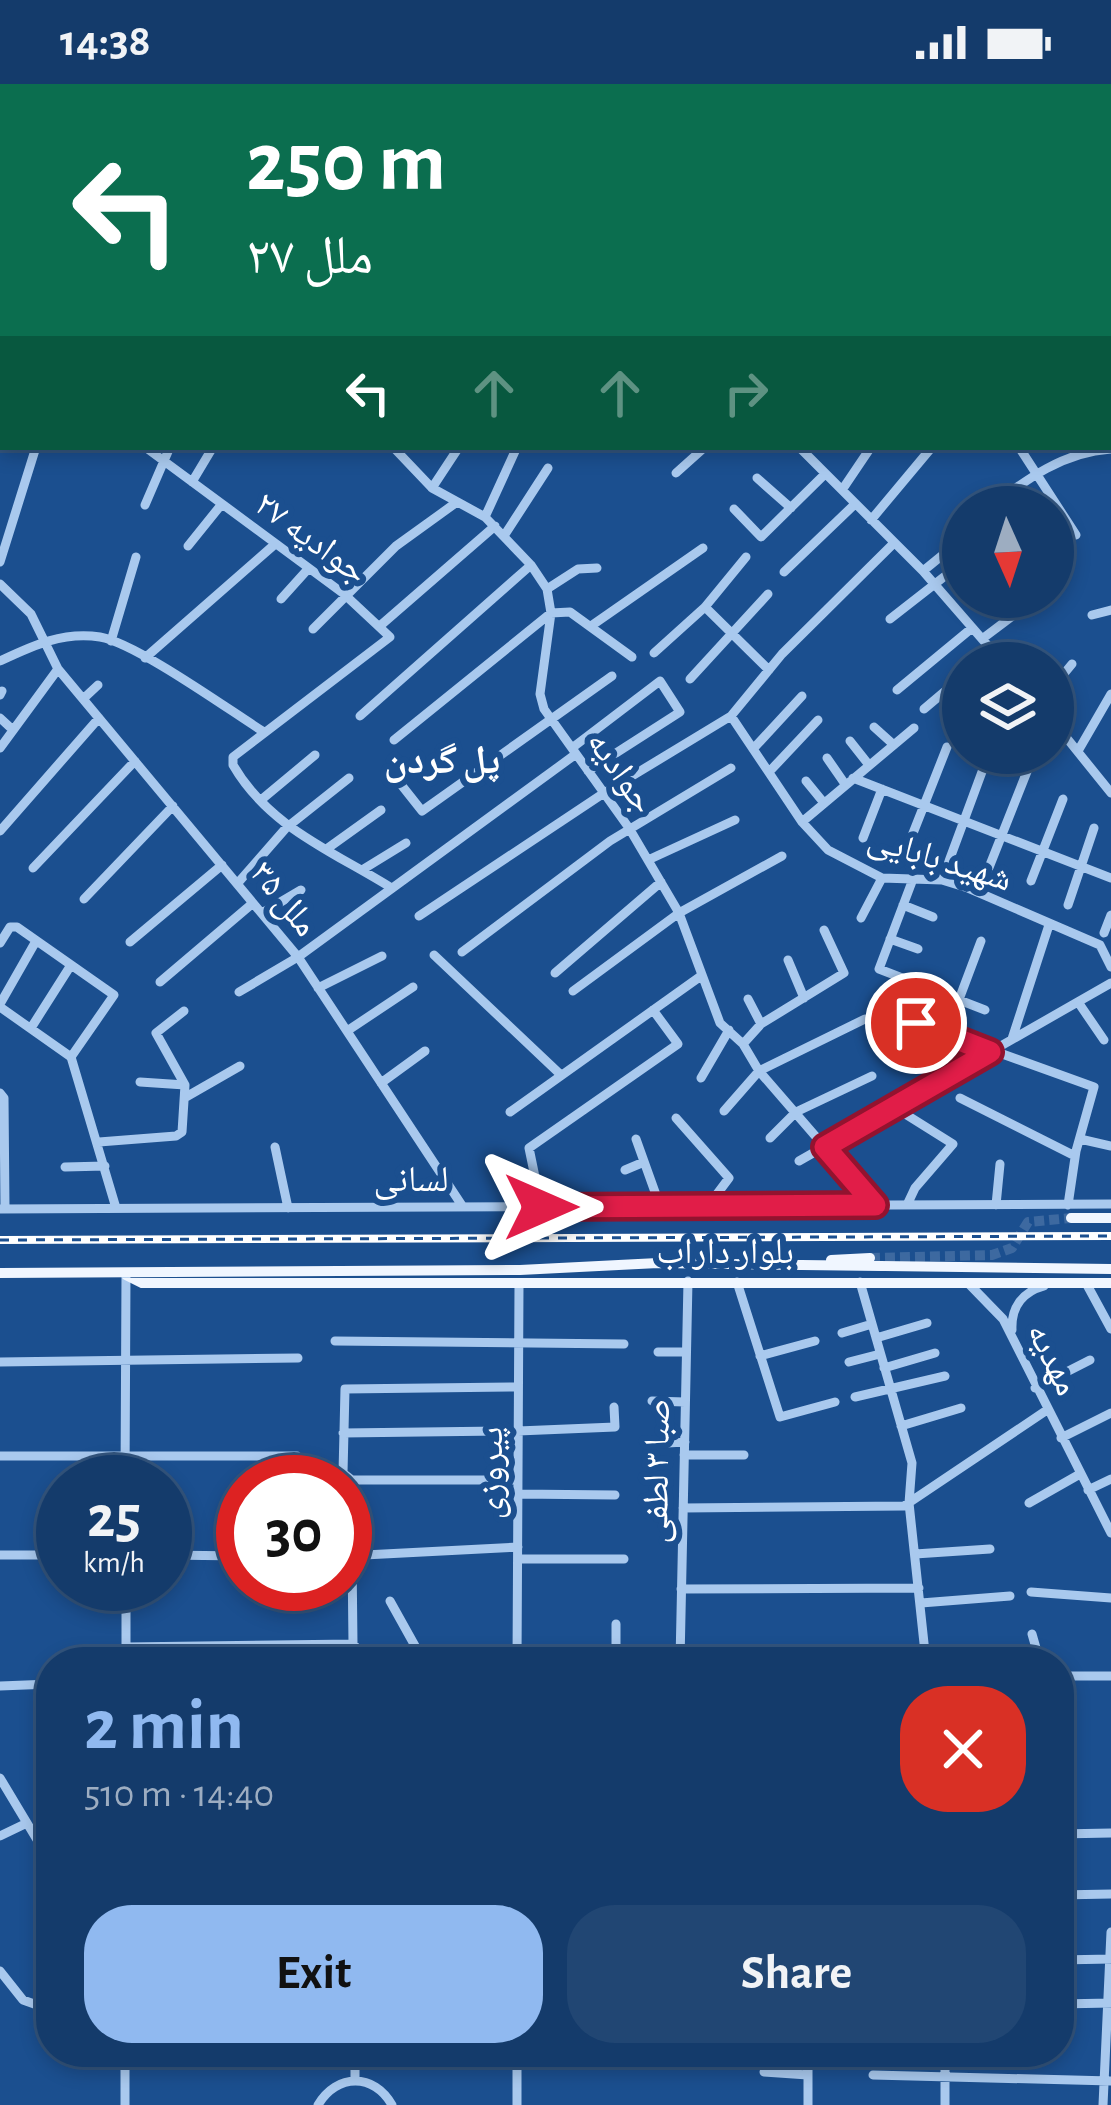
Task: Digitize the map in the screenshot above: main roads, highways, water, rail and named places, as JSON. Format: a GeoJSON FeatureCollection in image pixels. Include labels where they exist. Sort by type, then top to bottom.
{"type":"FeatureCollection","features":[{"type":"Feature","properties":{"kind":"main road"},"geometry":{"type":"LineString","coordinates":[[1071,1218],[1111,1218]]}},
{"type":"Feature","properties":{"kind":"main road"},"geometry":{"type":"LineString","coordinates":[[789,1266],[870,1258]]}},
{"type":"Feature","properties":{"kind":"main road"},"geometry":{"type":"LineString","coordinates":[[668,1264],[668,1281]]}},
{"type":"Feature","properties":{"kind":"main road","name":"بلوار داراب"},"geometry":{"type":"LineString","coordinates":[[0,1273],[520,1270],[668,1264],[1111,1269]]}},
{"type":"Feature","properties":{"kind":"main road"},"geometry":{"type":"LineString","coordinates":[[711,1281],[712,1264]]}},
{"type":"Feature","properties":{"kind":"main road","name":"بلوار داراب"},"geometry":{"type":"LineString","coordinates":[[126,1274],[142,1283],[1111,1283]]}},
{"type":"Feature","properties":{"kind":"tunnel"},"geometry":{"type":"LineString","coordinates":[[870,1258],[992,1255],[1012,1248],[1028,1222],[1071,1218]]}},
{"type":"Feature","properties":{"kind":"railway"},"geometry":{"type":"LineString","coordinates":[[0,1240],[1111,1236]]}},
{"type":"Feature","properties":{"kind":"district","name":"پل گردن"},"geometry":{"type":"Point","coordinates":[442,761]}}]}
